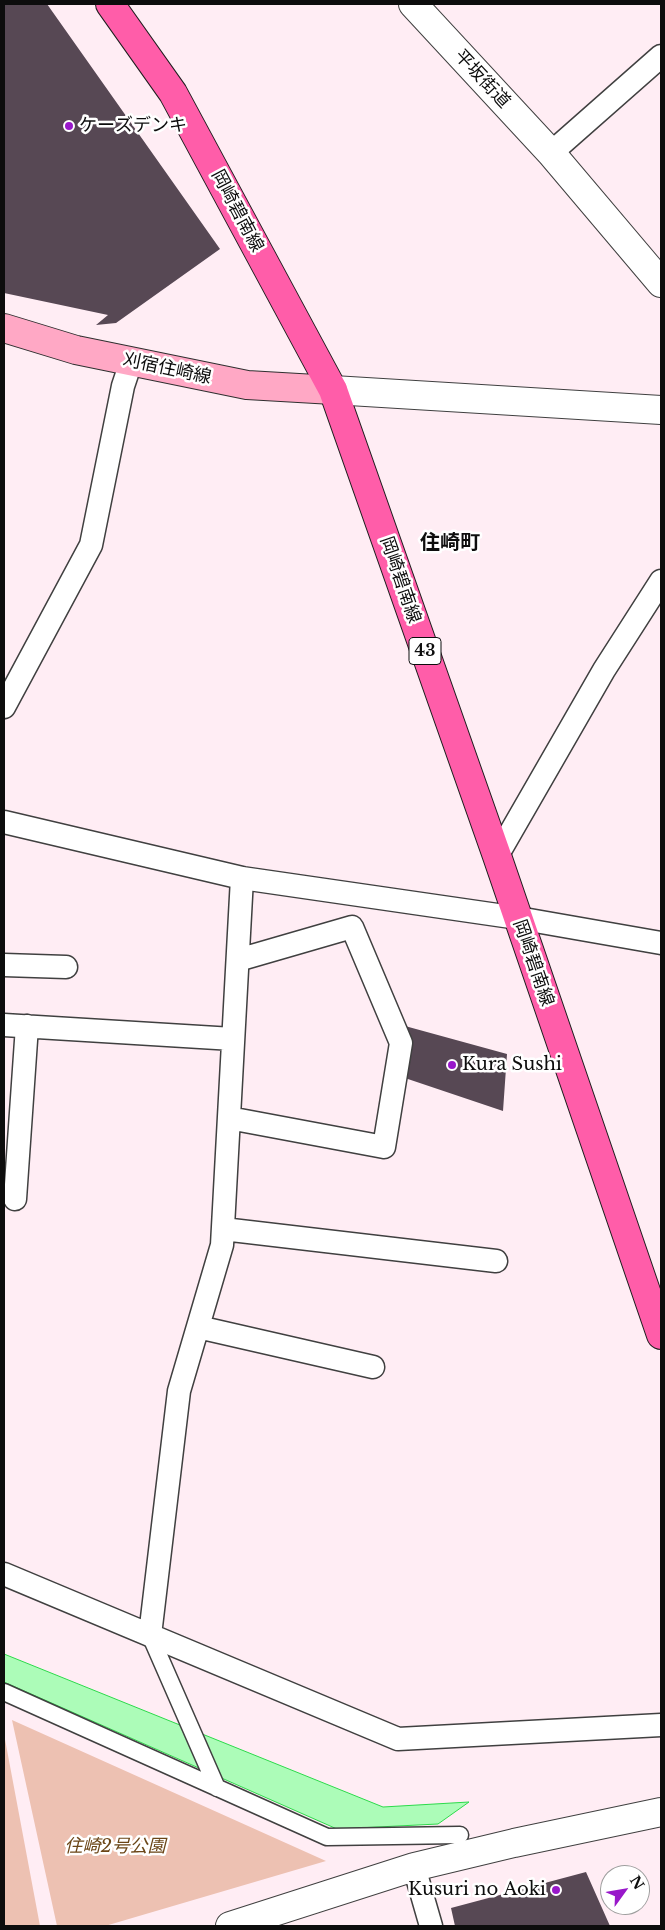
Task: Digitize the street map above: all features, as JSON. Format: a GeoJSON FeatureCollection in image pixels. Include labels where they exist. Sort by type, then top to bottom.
{"type":"FeatureCollection","features":[{"type":"Feature","properties":{"kind":"main road","name":"岡崎碧南線"},"geometry":{"type":"LineString","coordinates":[[110,4],[173,93],[333,390],[498,856],[661,1335]]}},
{"type":"Feature","properties":{"kind":"main road","name":"刈宿住崎線"},"geometry":{"type":"LineString","coordinates":[[4,328],[76,350],[247,386],[333,390]]}},
{"type":"Feature","properties":{"kind":"street","name":"平坂街道"},"geometry":{"type":"LineString","coordinates":[[412,4],[551,154],[661,283]]}},
{"type":"Feature","properties":{"kind":"street"},"geometry":{"type":"LineString","coordinates":[[551,154],[661,56]]}},
{"type":"Feature","properties":{"kind":"street"},"geometry":{"type":"LineString","coordinates":[[4,707],[91,545],[123,386],[131,362]]}},
{"type":"Feature","properties":{"kind":"street"},"geometry":{"type":"LineString","coordinates":[[333,390],[661,410]]}},
{"type":"Feature","properties":{"kind":"street"},"geometry":{"type":"LineString","coordinates":[[498,856],[604,670],[661,581]]}},
{"type":"Feature","properties":{"kind":"street"},"geometry":{"type":"LineString","coordinates":[[4,822],[242,878],[518,918],[661,943]]}},
{"type":"Feature","properties":{"kind":"street"},"geometry":{"type":"LineString","coordinates":[[217,1788],[150,1635],[179,1392],[222,1245],[242,878]]}},
{"type":"Feature","properties":{"kind":"street"},"geometry":{"type":"LineString","coordinates":[[238,960],[352,927],[376,898]]}},
{"type":"Feature","properties":{"kind":"street"},"geometry":{"type":"LineString","coordinates":[[229,1118],[384,1147],[401,1043],[352,927]]}},
{"type":"Feature","properties":{"kind":"street"},"geometry":{"type":"LineString","coordinates":[[4,965],[66,967]]}},
{"type":"Feature","properties":{"kind":"street"},"geometry":{"type":"LineString","coordinates":[[4,1025],[233,1039]]}},
{"type":"Feature","properties":{"kind":"street"},"geometry":{"type":"LineString","coordinates":[[15,1199],[28,1026]]}},
{"type":"Feature","properties":{"kind":"street"},"geometry":{"type":"LineString","coordinates":[[223,1229],[496,1261]]}},
{"type":"Feature","properties":{"kind":"street"},"geometry":{"type":"LineString","coordinates":[[198,1328],[373,1367]]}},
{"type":"Feature","properties":{"kind":"street"},"geometry":{"type":"LineString","coordinates":[[4,1574],[398,1739],[661,1725]]}},
{"type":"Feature","properties":{"kind":"street"},"geometry":{"type":"LineString","coordinates":[[4,1692],[327,1837],[460,1836]]}},
{"type":"Feature","properties":{"kind":"street"},"geometry":{"type":"LineString","coordinates":[[230,1926],[414,1867],[514,1842],[661,1812]]}},
{"type":"Feature","properties":{"kind":"street"},"geometry":{"type":"LineString","coordinates":[[414,1867],[431,1926]]}},
{"type":"Feature","properties":{"kind":"green space","name":"住崎2号公園"},"geometry":{"type":"Polygon","coordinates":[[[12,1720],[326,1861],[105,1926],[57,1926],[12,1720]]]}},
{"type":"Feature","properties":{"kind":"green space"},"geometry":{"type":"Polygon","coordinates":[[[4,1734],[40,1926],[4,1926],[4,1734]]]}},
{"type":"Feature","properties":{"kind":"shaded area"},"geometry":{"type":"Polygon","coordinates":[[[4,1654],[383,1807],[469,1802],[438,1824],[337,1829],[4,1682],[4,1654]]]}},
{"type":"Feature","properties":{"kind":"building","name":"ケーズデンキ"},"geometry":{"type":"Polygon","coordinates":[[[4,4],[47,4],[220,249],[116,323],[96,325],[108,315],[4,293],[4,4]]]}},
{"type":"Feature","properties":{"kind":"building","name":"Kura Sushi"},"geometry":{"type":"Polygon","coordinates":[[[405,1026],[507,1054],[503,1111],[396,1075],[405,1026]]]}},
{"type":"Feature","properties":{"kind":"building","name":"Kusuri no Aoki"},"geometry":{"type":"Polygon","coordinates":[[[586,1872],[600,1904],[600,1915],[605,1915],[610,1926],[455,1926],[451,1908],[586,1872]]]}},
{"type":"Feature","properties":{"kind":"place","name":"ケーズデンキ"},"geometry":{"type":"Point","coordinates":[69,126]}},
{"type":"Feature","properties":{"kind":"place","name":"Kura Sushi"},"geometry":{"type":"Point","coordinates":[452,1065]}},
{"type":"Feature","properties":{"kind":"place","name":"Kusuri no Aoki"},"geometry":{"type":"Point","coordinates":[556,1890]}},
{"type":"Feature","properties":{"kind":"district","name":"住崎町"},"geometry":{"type":"Point","coordinates":[450,543]}}]}
